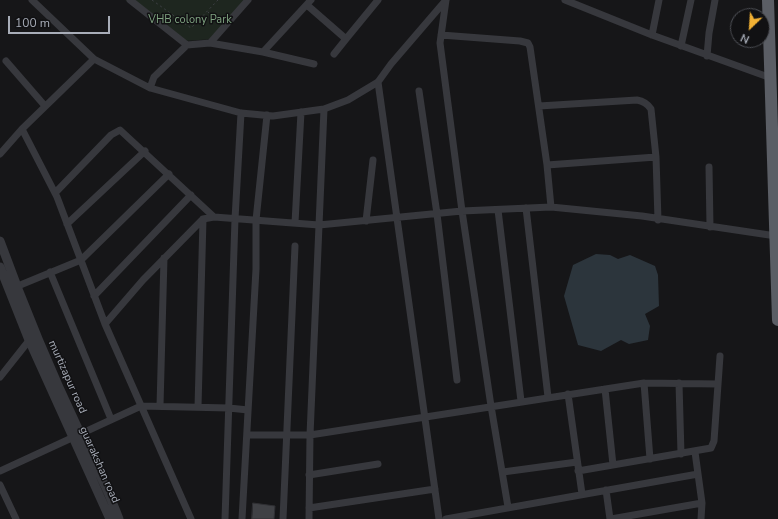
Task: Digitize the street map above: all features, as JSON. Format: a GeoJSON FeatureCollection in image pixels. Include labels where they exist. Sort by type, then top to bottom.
{"type":"FeatureCollection","features":[{"type":"Feature","properties":{"kind":"highway"},"geometry":{"type":"LineString","coordinates":[[768,0],[776,183],[778,320]]}},
{"type":"Feature","properties":{"kind":"street"},"geometry":{"type":"LineString","coordinates":[[32,0],[94,59],[150,88],[241,113],[267,115],[324,109],[348,100],[378,82],[391,64],[446,0]]}},
{"type":"Feature","properties":{"kind":"street"},"geometry":{"type":"LineString","coordinates":[[130,0],[187,45]]}},
{"type":"Feature","properties":{"kind":"street"},"geometry":{"type":"LineString","coordinates":[[210,43],[224,29],[248,0]]}},
{"type":"Feature","properties":{"kind":"street"},"geometry":{"type":"LineString","coordinates":[[334,54],[378,0]]}},
{"type":"Feature","properties":{"kind":"street"},"geometry":{"type":"LineString","coordinates":[[446,0],[440,43],[462,211],[491,406],[508,507]]}},
{"type":"Feature","properties":{"kind":"street"},"geometry":{"type":"LineString","coordinates":[[565,0],[707,56],[771,78]]}},
{"type":"Feature","properties":{"kind":"street"},"geometry":{"type":"LineString","coordinates":[[652,35],[658,0]]}},
{"type":"Feature","properties":{"kind":"street"},"geometry":{"type":"LineString","coordinates":[[681,46],[691,0]]}},
{"type":"Feature","properties":{"kind":"street"},"geometry":{"type":"LineString","coordinates":[[707,56],[709,33],[715,0]]}},
{"type":"Feature","properties":{"kind":"street"},"geometry":{"type":"LineString","coordinates":[[263,52],[309,2],[346,39]]}},
{"type":"Feature","properties":{"kind":"street"},"geometry":{"type":"LineString","coordinates":[[441,35],[528,43],[530,47],[539,106],[551,207]]}},
{"type":"Feature","properties":{"kind":"street"},"geometry":{"type":"LineString","coordinates":[[150,88],[154,77],[187,45],[210,43],[263,52],[314,64]]}},
{"type":"Feature","properties":{"kind":"street"},"geometry":{"type":"LineString","coordinates":[[0,154],[22,129],[94,59]]}},
{"type":"Feature","properties":{"kind":"street"},"geometry":{"type":"LineString","coordinates":[[6,61],[45,106]]}},
{"type":"Feature","properties":{"kind":"street"},"geometry":{"type":"LineString","coordinates":[[378,82],[439,519]]}},
{"type":"Feature","properties":{"kind":"street"},"geometry":{"type":"LineString","coordinates":[[419,91],[437,214],[457,380]]}},
{"type":"Feature","properties":{"kind":"street"},"geometry":{"type":"LineString","coordinates":[[539,106],[637,100],[646,102],[651,109],[656,157],[658,220]]}},
{"type":"Feature","properties":{"kind":"street"},"geometry":{"type":"LineString","coordinates":[[309,519],[310,435],[324,109]]}},
{"type":"Feature","properties":{"kind":"street"},"geometry":{"type":"LineString","coordinates":[[295,224],[301,112]]}},
{"type":"Feature","properties":{"kind":"street"},"geometry":{"type":"LineString","coordinates":[[225,519],[235,218],[241,113]]}},
{"type":"Feature","properties":{"kind":"street"},"geometry":{"type":"LineString","coordinates":[[242,519],[256,269],[256,220],[267,115]]}},
{"type":"Feature","properties":{"kind":"street"},"geometry":{"type":"LineString","coordinates":[[22,129],[55,193],[105,324],[190,519]]}},
{"type":"Feature","properties":{"kind":"street"},"geometry":{"type":"LineString","coordinates":[[55,193],[116,131],[120,130],[145,151],[214,217]]}},
{"type":"Feature","properties":{"kind":"street"},"geometry":{"type":"LineString","coordinates":[[67,224],[145,151]]}},
{"type":"Feature","properties":{"kind":"street"},"geometry":{"type":"LineString","coordinates":[[547,165],[656,157]]}},
{"type":"Feature","properties":{"kind":"street"},"geometry":{"type":"LineString","coordinates":[[366,221],[373,160]]}},
{"type":"Feature","properties":{"kind":"street"},"geometry":{"type":"LineString","coordinates":[[709,167],[710,227]]}},
{"type":"Feature","properties":{"kind":"street"},"geometry":{"type":"LineString","coordinates":[[0,241],[12,288],[81,260],[169,174]]}},
{"type":"Feature","properties":{"kind":"street"},"geometry":{"type":"LineString","coordinates":[[94,296],[191,195]]}},
{"type":"Feature","properties":{"kind":"street"},"geometry":{"type":"LineString","coordinates":[[105,324],[143,280],[203,219],[214,217],[319,225],[462,211],[551,207],[776,236]]}},
{"type":"Feature","properties":{"kind":"street"},"geometry":{"type":"LineString","coordinates":[[526,208],[548,398]]}},
{"type":"Feature","properties":{"kind":"street"},"geometry":{"type":"LineString","coordinates":[[498,210],[521,402]]}},
{"type":"Feature","properties":{"kind":"street"},"geometry":{"type":"LineString","coordinates":[[198,407],[203,219]]}},
{"type":"Feature","properties":{"kind":"street"},"geometry":{"type":"LineString","coordinates":[[283,519],[295,246]]}},
{"type":"Feature","properties":{"kind":"street"},"geometry":{"type":"LineString","coordinates":[[160,406],[164,258]]}},
{"type":"Feature","properties":{"kind":"street","name":"guarakshan road"},"geometry":{"type":"LineString","coordinates":[[0,267],[12,288],[32,337],[76,435],[110,519]]}},
{"type":"Feature","properties":{"kind":"street"},"geometry":{"type":"LineString","coordinates":[[50,272],[111,420]]}},
{"type":"Feature","properties":{"kind":"street"},"geometry":{"type":"LineString","coordinates":[[0,377],[32,337]]}},
{"type":"Feature","properties":{"kind":"street"},"geometry":{"type":"LineString","coordinates":[[578,471],[709,450],[713,445],[720,356]]}},
{"type":"Feature","properties":{"kind":"street"},"geometry":{"type":"LineString","coordinates":[[246,435],[310,435],[644,383],[718,384]]}},
{"type":"Feature","properties":{"kind":"street"},"geometry":{"type":"LineString","coordinates":[[644,383],[650,459]]}},
{"type":"Feature","properties":{"kind":"street"},"geometry":{"type":"LineString","coordinates":[[680,383],[681,454]]}},
{"type":"Feature","properties":{"kind":"street"},"geometry":{"type":"LineString","coordinates":[[605,389],[614,465]]}},
{"type":"Feature","properties":{"kind":"street"},"geometry":{"type":"LineString","coordinates":[[568,394],[582,494]]}},
{"type":"Feature","properties":{"kind":"street"},"geometry":{"type":"LineString","coordinates":[[0,471],[141,406],[229,408],[248,410]]}},
{"type":"Feature","properties":{"kind":"street"},"geometry":{"type":"LineString","coordinates":[[76,435],[112,498],[119,519]]}},
{"type":"Feature","properties":{"kind":"street"},"geometry":{"type":"LineString","coordinates":[[695,452],[702,503],[701,519]]}},
{"type":"Feature","properties":{"kind":"street"},"geometry":{"type":"LineString","coordinates":[[503,472],[577,462]]}},
{"type":"Feature","properties":{"kind":"street"},"geometry":{"type":"LineString","coordinates":[[309,475],[378,464]]}},
{"type":"Feature","properties":{"kind":"street"},"geometry":{"type":"LineString","coordinates":[[446,519],[698,474]]}},
{"type":"Feature","properties":{"kind":"street"},"geometry":{"type":"LineString","coordinates":[[0,485],[16,519]]}},
{"type":"Feature","properties":{"kind":"street"},"geometry":{"type":"LineString","coordinates":[[309,508],[435,489]]}},
{"type":"Feature","properties":{"kind":"street"},"geometry":{"type":"LineString","coordinates":[[606,490],[611,519],[702,503]]}},
{"type":"Feature","properties":{"kind":"path"},"geometry":{"type":"LineString","coordinates":[[152,0],[191,28],[218,0]]}},
{"type":"Feature","properties":{"kind":"path"},"geometry":{"type":"LineString","coordinates":[[208,11],[224,29]]}},
{"type":"Feature","properties":{"kind":"green space","name":"VHB colony Park"},"geometry":{"type":"Polygon","coordinates":[[[125,0],[246,0],[215,39],[183,41],[125,0]]]}},
{"type":"Feature","properties":{"kind":"shaded area"},"geometry":{"type":"Polygon","coordinates":[[[596,254],[610,255],[618,259],[630,255],[655,266],[658,275],[659,306],[645,314],[650,326],[648,340],[629,344],[621,340],[601,351],[578,345],[564,296],[573,265],[596,254]]]}},
{"type":"Feature","properties":{"kind":"building"},"geometry":{"type":"Polygon","coordinates":[[[253,503],[275,506],[274,519],[252,519],[253,503]]]}}]}
